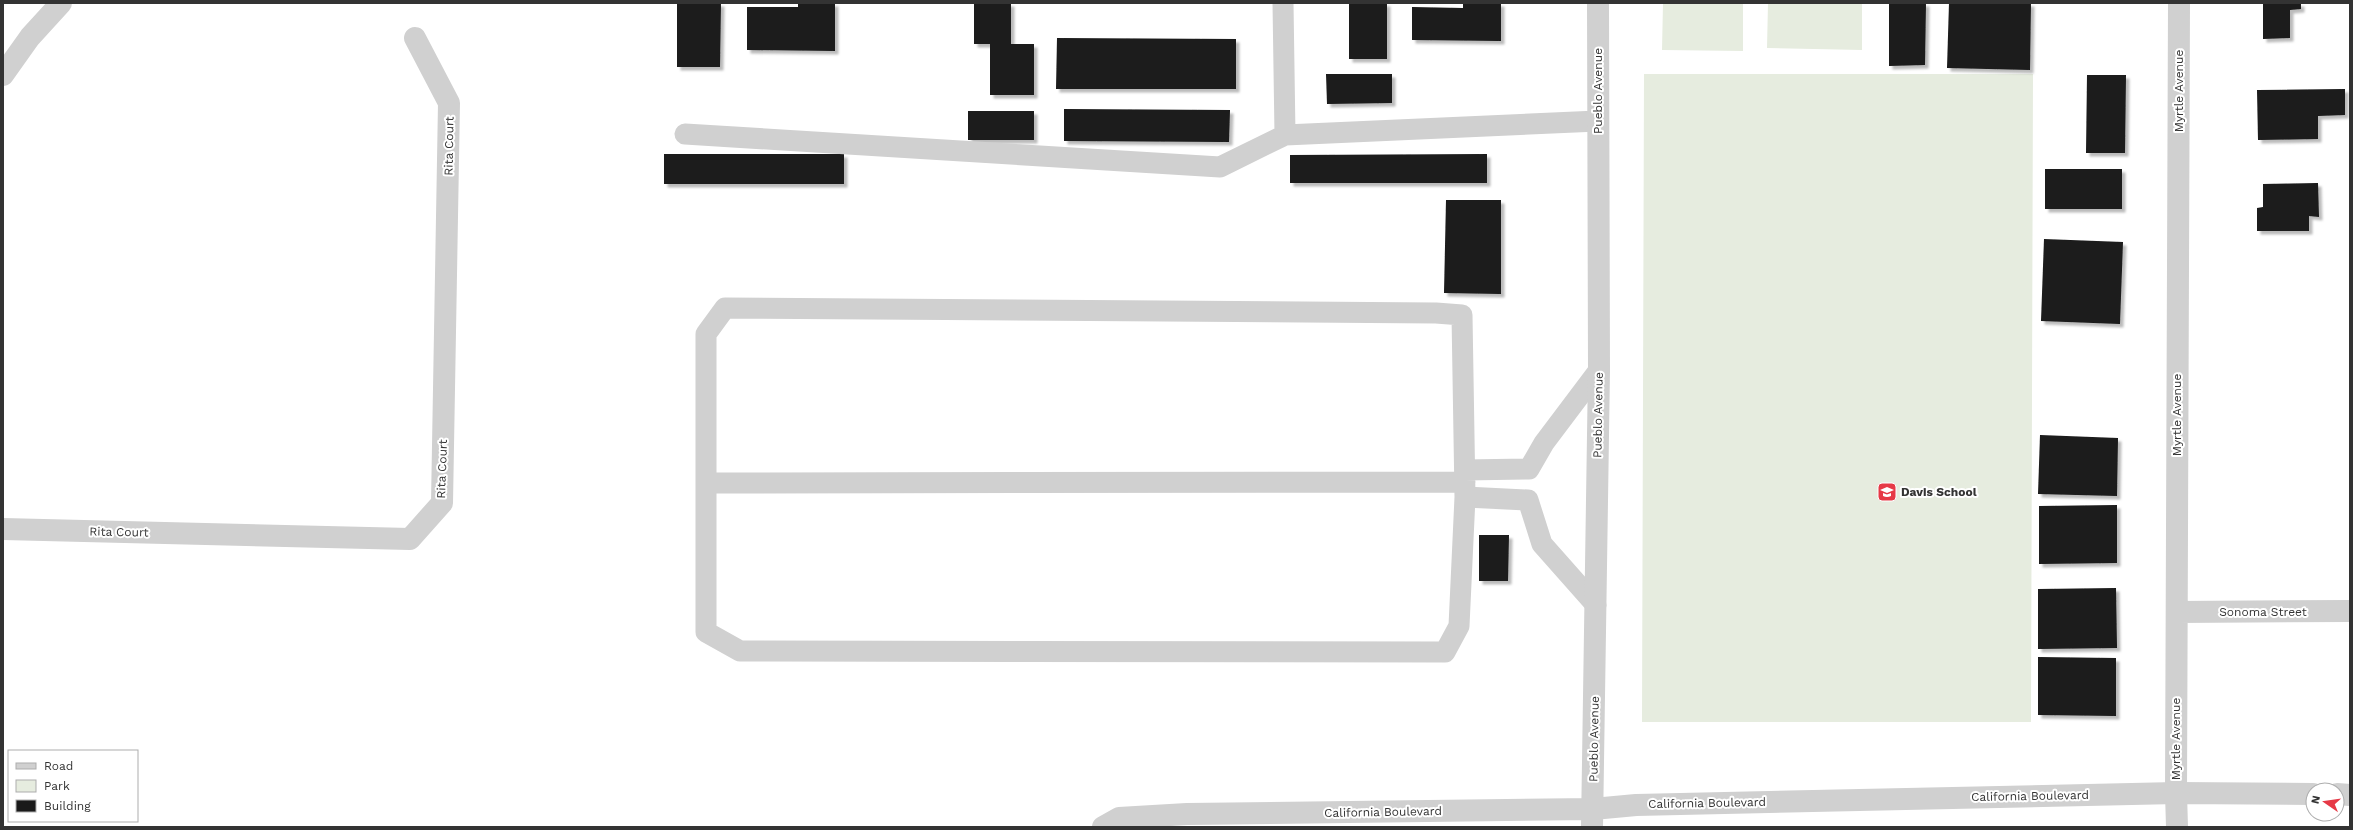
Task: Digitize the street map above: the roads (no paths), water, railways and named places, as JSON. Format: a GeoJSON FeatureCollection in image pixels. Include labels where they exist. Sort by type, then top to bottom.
{"type":"FeatureCollection","features":[{"type":"Feature","properties":{"kind":"street"},"geometry":{"type":"LineString","coordinates":[[3,75],[30,37],[61,3]]}},
{"type":"Feature","properties":{"kind":"street","name":"Pueblo Avenue"},"geometry":{"type":"LineString","coordinates":[[1592,818],[1599,370],[1598,3]]}},
{"type":"Feature","properties":{"kind":"street","name":"Myrtle Avenue"},"geometry":{"type":"LineString","coordinates":[[2177,827],[2179,3]]}},
{"type":"Feature","properties":{"kind":"street","name":"Rita Court"},"geometry":{"type":"LineString","coordinates":[[3,529],[410,538],[442,503],[449,103],[415,38]]}},
{"type":"Feature","properties":{"kind":"street","name":"Sonoma Street"},"geometry":{"type":"LineString","coordinates":[[2177,612],[2350,611]]}},
{"type":"Feature","properties":{"kind":"street","name":"California Boulevard"},"geometry":{"type":"LineString","coordinates":[[1103,827],[1119,818],[1187,814],[1592,818],[1636,805],[2176,793],[2305,794]]}},
{"type":"Feature","properties":{"kind":"lane"},"geometry":{"type":"LineString","coordinates":[[1283,3],[1285,135]]}},
{"type":"Feature","properties":{"kind":"lane"},"geometry":{"type":"LineString","coordinates":[[685,134],[1220,167],[1285,135],[1598,122]]}},
{"type":"Feature","properties":{"kind":"lane"},"geometry":{"type":"LineString","coordinates":[[725,308],[1436,313],[1462,315],[1465,483],[1459,626],[1445,652],[740,651],[706,632],[706,334],[725,308]]}},
{"type":"Feature","properties":{"kind":"lane"},"geometry":{"type":"LineString","coordinates":[[706,483],[1465,483],[1528,469],[1544,443],[1599,370]]}},
{"type":"Feature","properties":{"kind":"lane"},"geometry":{"type":"LineString","coordinates":[[1465,483],[1528,500],[1542,544],[1596,605]]}},
{"type":"Feature","properties":{"kind":"place","name":"Davis School"},"geometry":{"type":"Point","coordinates":[1887,492]}}]}
